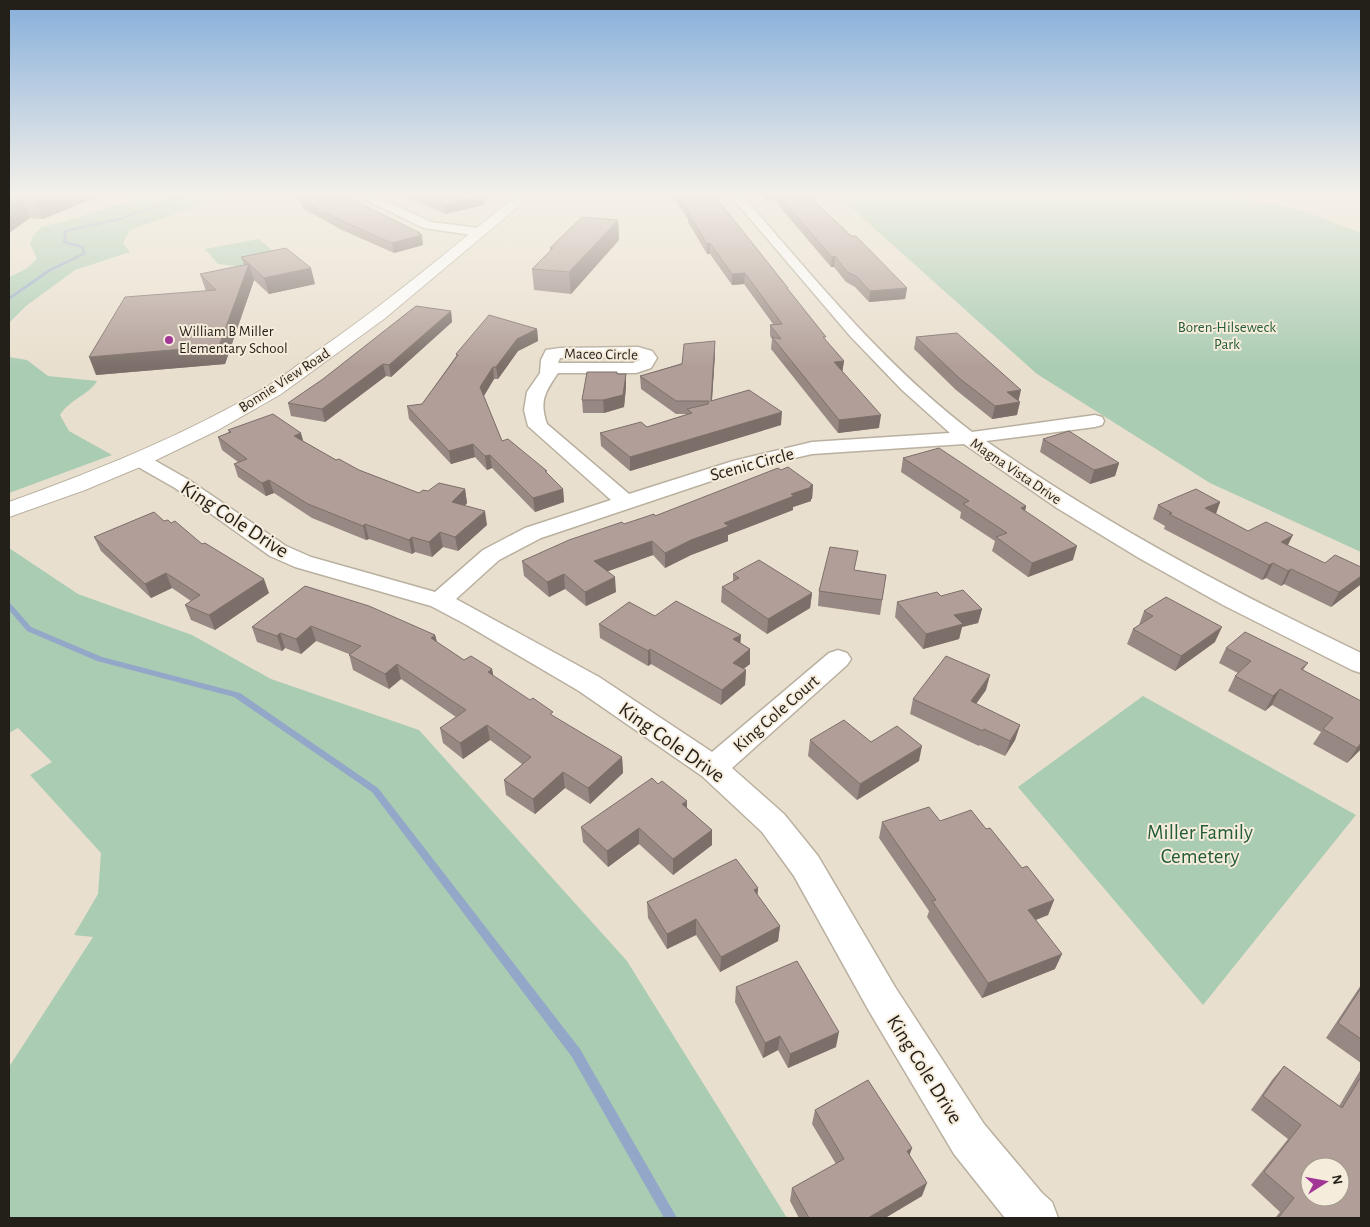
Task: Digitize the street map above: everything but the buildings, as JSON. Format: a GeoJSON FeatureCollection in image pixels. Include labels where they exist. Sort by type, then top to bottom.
{"type":"FeatureCollection","features":[{"type":"Feature","properties":{"kind":"street","name":"Bonnie View Road"},"geometry":{"type":"LineString","coordinates":[[9,510],[70,489],[140,460],[221,420],[276,390],[367,324],[454,252]]}},
{"type":"Feature","properties":{"kind":"street","name":"Magna Vista Drive"},"geometry":{"type":"LineString","coordinates":[[786,252],[868,346],[910,389],[968,438],[1054,498],[1112,534],[1274,621],[1361,664]]}},
{"type":"Feature","properties":{"kind":"street","name":"Maceo Circle"},"geometry":{"type":"LineString","coordinates":[[549,368],[549,373],[536,392],[533,410],[538,426],[625,502]]}},
{"type":"Feature","properties":{"kind":"street","name":"Scenic Circle"},"geometry":{"type":"LineString","coordinates":[[440,601],[491,555],[532,533],[740,465],[812,448],[968,438],[1095,421]]}},
{"type":"Feature","properties":{"kind":"street","name":"King Cole Drive"},"geometry":{"type":"LineString","coordinates":[[140,460],[182,484],[278,551],[303,562],[440,601],[589,684],[713,768],[774,823],[806,866],[882,1000],[969,1139],[1026,1209],[1036,1218]]}},
{"type":"Feature","properties":{"kind":"street","name":"King Cole Court"},"geometry":{"type":"LineString","coordinates":[[713,768],[838,659]]}},
{"type":"Feature","properties":{"kind":"green space"},"geometry":{"type":"Polygon","coordinates":[[[34,252],[129,252],[75,270],[26,306],[9,323],[9,277],[26,269],[37,259],[34,252]]]}},
{"type":"Feature","properties":{"kind":"green space"},"geometry":{"type":"Polygon","coordinates":[[[208,252],[274,252],[288,264],[244,267],[218,264],[208,252]]]}},
{"type":"Feature","properties":{"kind":"green space","name":"Boren-Hilseweck Park"},"geometry":{"type":"Polygon","coordinates":[[[901,252],[1361,252],[1361,552],[1210,483],[1037,374],[901,252]]]}},
{"type":"Feature","properties":{"kind":"green space"},"geometry":{"type":"Polygon","coordinates":[[[9,357],[27,360],[48,376],[97,381],[94,386],[69,405],[60,415],[69,431],[112,455],[9,493],[9,357]]]}},
{"type":"Feature","properties":{"kind":"green space"},"geometry":{"type":"Polygon","coordinates":[[[9,548],[78,594],[192,635],[271,679],[419,730],[627,961],[787,1218],[9,1218],[9,1067],[93,937],[74,935],[98,894],[101,853],[30,775],[52,762],[18,728],[9,733],[9,548]]]}},
{"type":"Feature","properties":{"kind":"green space","name":"Miller Family Cemetery"},"geometry":{"type":"Polygon","coordinates":[[[1143,696],[1356,815],[1203,1005],[1018,787],[1143,696]]]}},
{"type":"Feature","properties":{"kind":"waterway"},"geometry":{"type":"LineString","coordinates":[[9,299],[50,270],[85,252]]}},
{"type":"Feature","properties":{"kind":"waterway"},"geometry":{"type":"LineString","coordinates":[[9,606],[29,629],[100,659],[237,695],[375,790],[576,1053],[671,1218]]}},
{"type":"Feature","properties":{"kind":"place","name":"William B Miller Elementary School"},"geometry":{"type":"Point","coordinates":[169,340]}}]}
